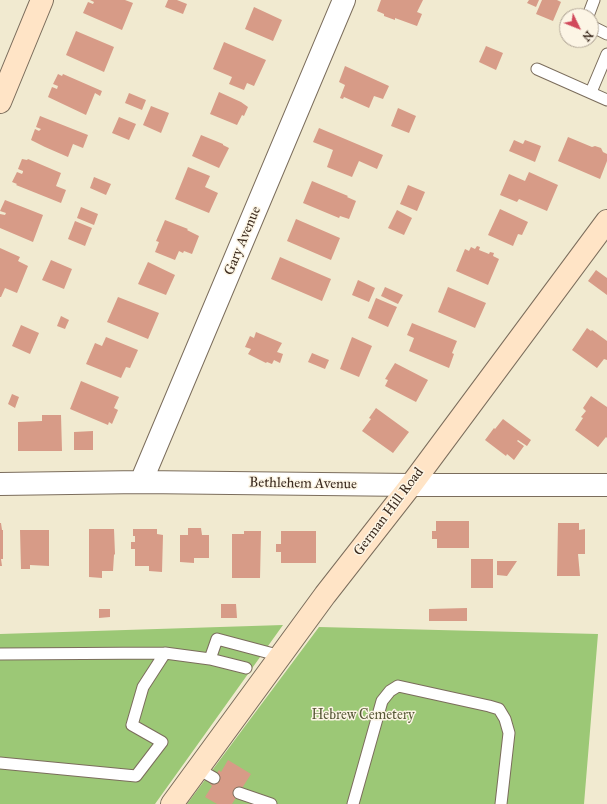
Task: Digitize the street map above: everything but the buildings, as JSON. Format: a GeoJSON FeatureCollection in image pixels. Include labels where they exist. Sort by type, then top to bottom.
{"type":"FeatureCollection","features":[{"type":"Feature","properties":{"kind":"street"},"geometry":{"type":"LineString","coordinates":[[0,102],[42,0]]}},
{"type":"Feature","properties":{"kind":"street","name":"Gary Avenue"},"geometry":{"type":"LineString","coordinates":[[141,482],[344,0]]}},
{"type":"Feature","properties":{"kind":"street","name":"German Hill Road"},"geometry":{"type":"LineString","coordinates":[[172,804],[206,773],[281,656],[330,589],[411,485],[607,221]]}},
{"type":"Feature","properties":{"kind":"street","name":"Bethlehem Avenue"},"geometry":{"type":"LineString","coordinates":[[0,484],[141,482],[411,485],[607,485]]}},
{"type":"Feature","properties":{"kind":"lane"},"geometry":{"type":"LineString","coordinates":[[591,92],[607,54]]}},
{"type":"Feature","properties":{"kind":"lane"},"geometry":{"type":"LineString","coordinates":[[537,69],[607,100]]}},
{"type":"Feature","properties":{"kind":"lane"},"geometry":{"type":"LineString","coordinates":[[210,659],[217,639],[281,656]]}},
{"type":"Feature","properties":{"kind":"lane"},"geometry":{"type":"LineString","coordinates":[[0,654],[165,653],[210,659],[246,668]]}},
{"type":"Feature","properties":{"kind":"lane"},"geometry":{"type":"LineString","coordinates":[[0,763],[136,776],[162,742],[132,725],[143,687],[165,653]]}},
{"type":"Feature","properties":{"kind":"lane"},"geometry":{"type":"LineString","coordinates":[[353,804],[382,701],[390,691],[398,686],[499,709],[505,719],[509,733],[501,804]]}},
{"type":"Feature","properties":{"kind":"lane"},"geometry":{"type":"LineString","coordinates":[[239,793],[271,804]]}},
{"type":"Feature","properties":{"kind":"green space"},"geometry":{"type":"Polygon","coordinates":[[[283,625],[155,804],[0,804],[0,634],[283,625]]]}},
{"type":"Feature","properties":{"kind":"green space","name":"Hebrew Cemetery"},"geometry":{"type":"Polygon","coordinates":[[[319,627],[598,634],[584,804],[187,804],[319,627]]]}}]}
